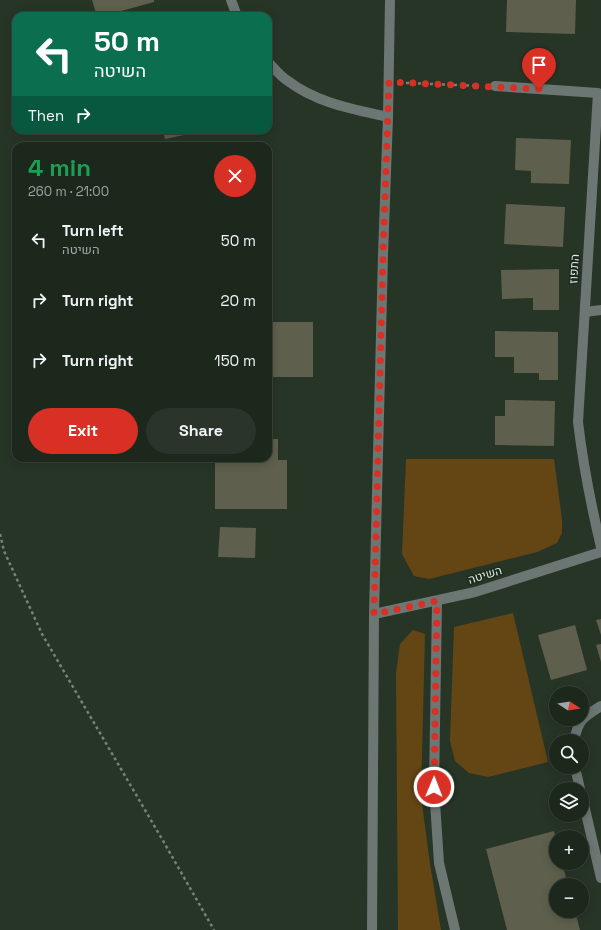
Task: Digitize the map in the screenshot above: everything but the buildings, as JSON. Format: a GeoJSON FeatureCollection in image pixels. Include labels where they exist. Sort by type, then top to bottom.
{"type":"FeatureCollection","features":[{"type":"Feature","properties":{"kind":"street"},"geometry":{"type":"LineString","coordinates":[[231,0],[236,12]]}},
{"type":"Feature","properties":{"kind":"street"},"geometry":{"type":"LineString","coordinates":[[372,930],[374,614],[390,0]]}},
{"type":"Feature","properties":{"kind":"street"},"geometry":{"type":"LineString","coordinates":[[272,66],[287,81],[317,99],[351,109],[388,117]]}},
{"type":"Feature","properties":{"kind":"street","name":"התפוז"},"geometry":{"type":"LineString","coordinates":[[495,86],[598,93],[578,422],[582,456],[601,547]]}},
{"type":"Feature","properties":{"kind":"street"},"geometry":{"type":"LineString","coordinates":[[585,312],[601,310]]}},
{"type":"Feature","properties":{"kind":"street","name":"השיטה"},"geometry":{"type":"LineString","coordinates":[[374,614],[475,592],[601,552]]}},
{"type":"Feature","properties":{"kind":"street"},"geometry":{"type":"LineString","coordinates":[[437,601],[434,787],[439,863],[455,930]]}},
{"type":"Feature","properties":{"kind":"street"},"geometry":{"type":"LineString","coordinates":[[576,734],[577,728],[586,716],[601,706]]}},
{"type":"Feature","properties":{"kind":"street"},"geometry":{"type":"LineString","coordinates":[[588,822],[601,878]]}},
{"type":"Feature","properties":{"kind":"path"},"geometry":{"type":"LineString","coordinates":[[389,82],[495,86]]}},
{"type":"Feature","properties":{"kind":"path"},"geometry":{"type":"LineString","coordinates":[[0,534],[4,551],[42,634],[214,930]]}},
{"type":"Feature","properties":{"kind":"shaded area"},"geometry":{"type":"Polygon","coordinates":[[[406,459],[554,459],[562,520],[562,533],[557,543],[537,552],[429,579],[414,576],[402,554],[406,459]]]}},
{"type":"Feature","properties":{"kind":"shaded area"},"geometry":{"type":"Polygon","coordinates":[[[513,613],[548,762],[488,777],[469,773],[455,761],[450,741],[454,627],[513,613]]]}},
{"type":"Feature","properties":{"kind":"shaded area"},"geometry":{"type":"Polygon","coordinates":[[[413,630],[425,634],[421,796],[441,930],[398,930],[396,673],[400,644],[413,630]]]}},
{"type":"Feature","properties":{"kind":"route"},"geometry":{"type":"LineString","coordinates":[[434,787],[437,601],[374,614],[389,82],[539,89]]}}]}
